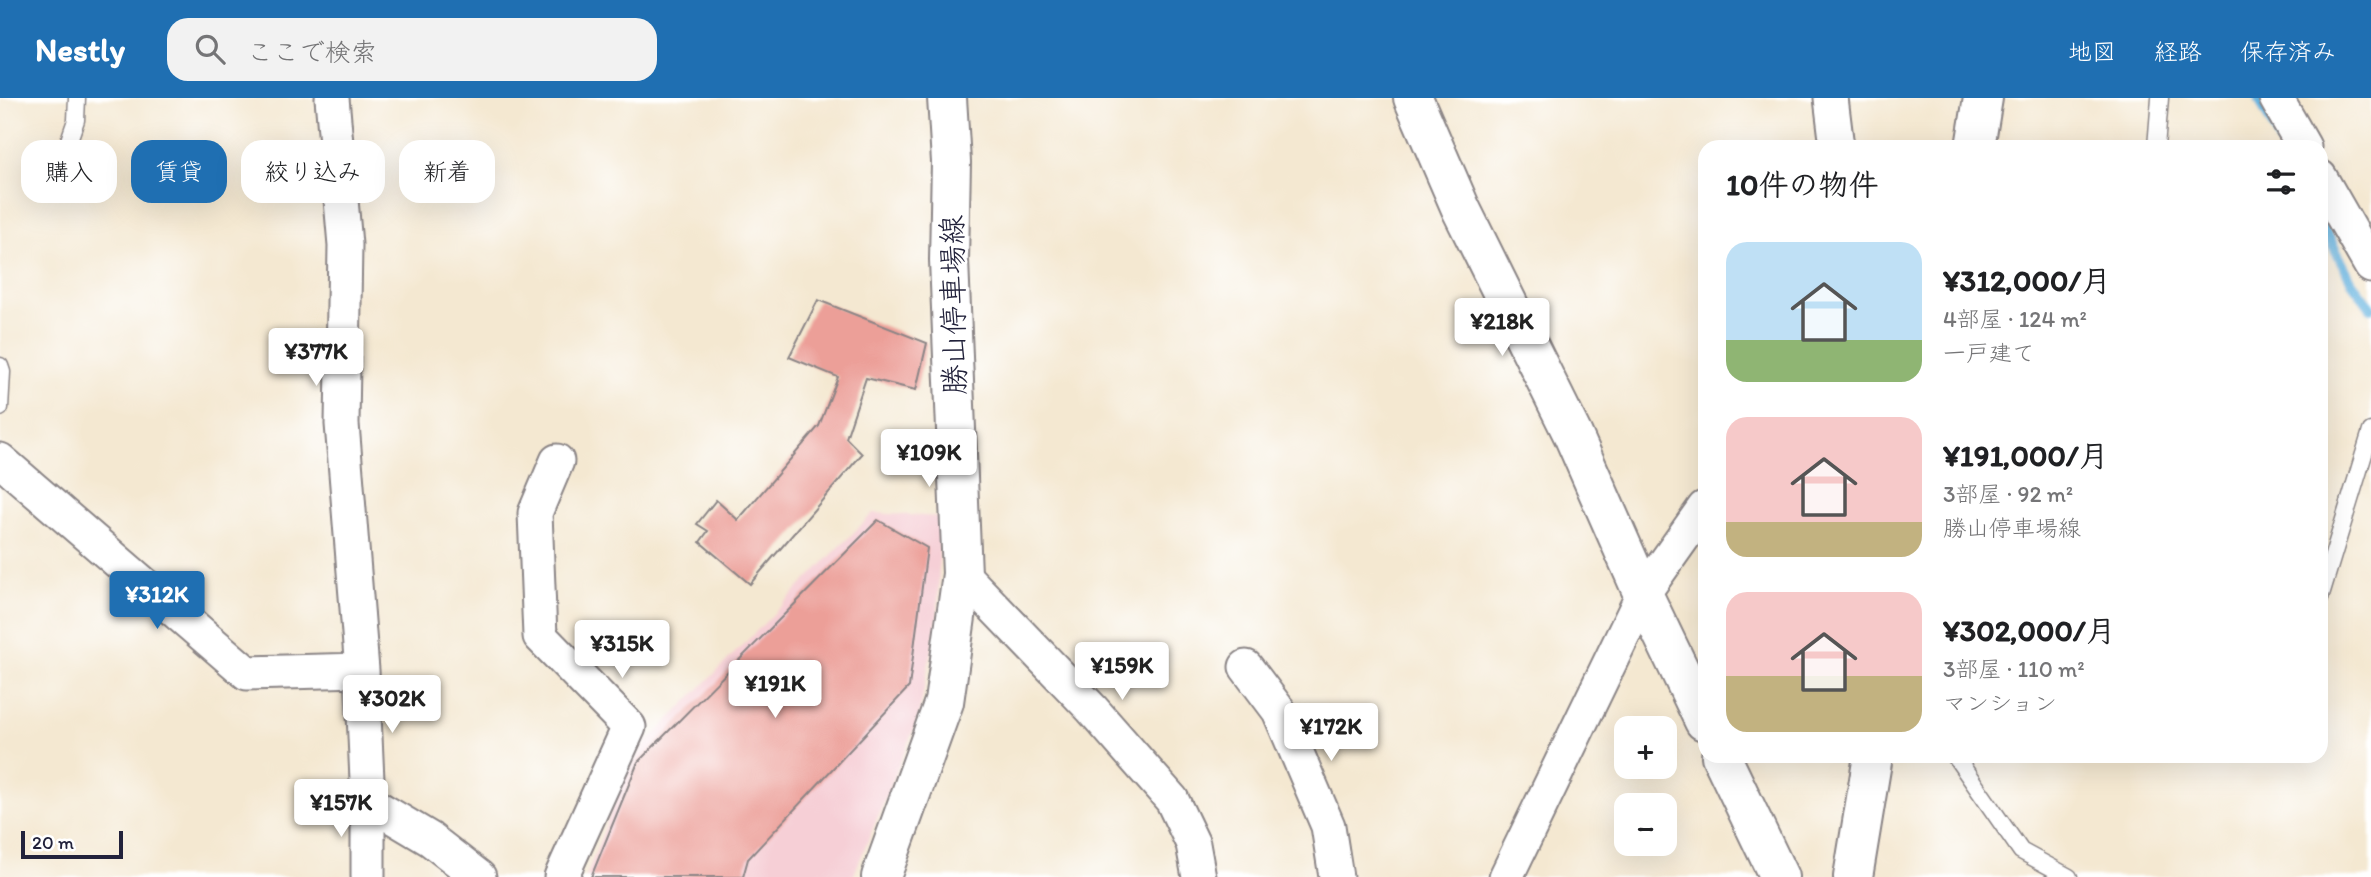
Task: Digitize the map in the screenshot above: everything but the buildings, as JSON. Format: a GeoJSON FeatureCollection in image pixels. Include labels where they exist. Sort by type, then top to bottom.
{"type":"FeatureCollection","features":[{"type":"Feature","properties":{"kind":"street"},"geometry":{"type":"LineString","coordinates":[[332,98],[345,245],[342,424],[362,670],[368,802],[368,877]]}},
{"type":"Feature","properties":{"kind":"street","name":"勝山停車場線"},"geometry":{"type":"LineString","coordinates":[[881,877],[944,702],[962,574],[949,260],[951,162],[947,98]]}},
{"type":"Feature","properties":{"kind":"street"},"geometry":{"type":"LineString","coordinates":[[1413,98],[1461,209],[1573,435],[1643,594],[1698,709]]}},
{"type":"Feature","properties":{"kind":"street"},"geometry":{"type":"LineString","coordinates":[[1831,98],[1837,140]]}},
{"type":"Feature","properties":{"kind":"street"},"geometry":{"type":"LineString","coordinates":[[1976,140],[1983,98]]}},
{"type":"Feature","properties":{"kind":"street"},"geometry":{"type":"LineString","coordinates":[[2276,98],[2300,140]]}},
{"type":"Feature","properties":{"kind":"street"},"geometry":{"type":"LineString","coordinates":[[2328,191],[2371,266]]}},
{"type":"Feature","properties":{"kind":"street"},"geometry":{"type":"LineString","coordinates":[[0,460],[247,673],[362,670]]}},
{"type":"Feature","properties":{"kind":"street"},"geometry":{"type":"LineString","coordinates":[[557,460],[535,513],[540,636],[629,727],[561,877]]}},
{"type":"Feature","properties":{"kind":"street"},"geometry":{"type":"LineString","coordinates":[[1506,877],[1643,594],[1698,519]]}},
{"type":"Feature","properties":{"kind":"street"},"geometry":{"type":"LineString","coordinates":[[962,574],[1092,709],[1172,800],[1193,844],[1199,877]]}},
{"type":"Feature","properties":{"kind":"street"},"geometry":{"type":"LineString","coordinates":[[1246,667],[1279,711],[1328,826],[1336,877]]}},
{"type":"Feature","properties":{"kind":"street"},"geometry":{"type":"LineString","coordinates":[[1724,763],[1779,877]]}},
{"type":"Feature","properties":{"kind":"street"},"geometry":{"type":"LineString","coordinates":[[1853,877],[1873,763]]}},
{"type":"Feature","properties":{"kind":"street"},"geometry":{"type":"LineString","coordinates":[[368,802],[430,839],[479,877]]}},
{"type":"Feature","properties":{"kind":"lane"},"geometry":{"type":"LineString","coordinates":[[69,140],[76,120],[77,98]]}},
{"type":"Feature","properties":{"kind":"lane"},"geometry":{"type":"LineString","coordinates":[[2157,140],[2160,98]]}},
{"type":"Feature","properties":{"kind":"lane"},"geometry":{"type":"LineString","coordinates":[[0,366],[0,408]]}},
{"type":"Feature","properties":{"kind":"lane"},"geometry":{"type":"LineString","coordinates":[[2328,572],[2371,432]]}},
{"type":"Feature","properties":{"kind":"lane"},"geometry":{"type":"LineString","coordinates":[[1960,763],[2021,851],[2069,877]]}},
{"type":"Feature","properties":{"kind":"shaded area"},"geometry":{"type":"Polygon","coordinates":[[[873,513],[940,517],[938,617],[918,719],[853,877],[586,877],[626,771],[647,742],[873,513]]]}},
{"type":"Feature","properties":{"kind":"waterway"},"geometry":{"type":"LineString","coordinates":[[2259,98],[2280,140]]}},
{"type":"Feature","properties":{"kind":"waterway"},"geometry":{"type":"LineString","coordinates":[[2328,236],[2352,282],[2371,308]]}}]}
